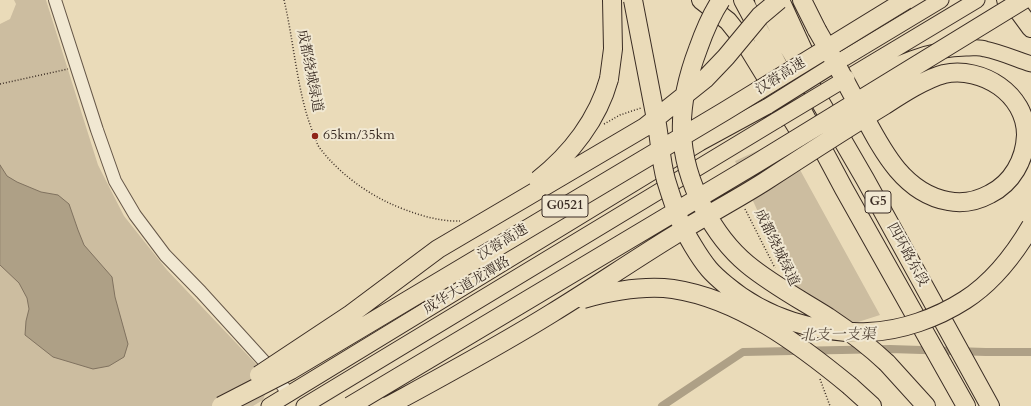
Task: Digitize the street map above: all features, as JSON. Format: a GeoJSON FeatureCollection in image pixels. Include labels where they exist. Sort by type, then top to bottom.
{"type":"FeatureCollection","features":[{"type":"Feature","properties":{"kind":"highway"},"geometry":{"type":"LineString","coordinates":[[212,406],[351,314],[438,249],[542,178],[575,143],[592,120],[602,100],[609,79],[613,49],[612,0]]}},
{"type":"Feature","properties":{"kind":"highway"},"geometry":{"type":"LineString","coordinates":[[633,0],[656,115],[666,179],[680,221],[701,258],[710,270],[745,299],[771,314],[795,323],[822,329],[869,332],[897,328],[919,322],[943,313],[966,300],[990,280],[1012,255],[1031,226]]}},
{"type":"Feature","properties":{"kind":"highway"},"geometry":{"type":"LineString","coordinates":[[701,0],[728,21],[744,41],[801,134],[844,189]]}},
{"type":"Feature","properties":{"kind":"highway"},"geometry":{"type":"LineString","coordinates":[[721,0],[711,17],[691,66],[683,98],[681,117],[682,141],[686,163],[696,193],[726,244],[746,264],[856,337],[887,363],[926,406]]}},
{"type":"Feature","properties":{"kind":"highway","name":"四环路东段"},"geometry":{"type":"LineString","coordinates":[[743,0],[844,189],[966,406]]}},
{"type":"Feature","properties":{"kind":"highway","name":"四环路东段"},"geometry":{"type":"LineString","coordinates":[[764,0],[990,406]]}},
{"type":"Feature","properties":{"kind":"highway"},"geometry":{"type":"LineString","coordinates":[[438,249],[645,127],[705,79],[726,57],[760,16],[779,0],[865,179]]}},
{"type":"Feature","properties":{"kind":"highway"},"geometry":{"type":"LineString","coordinates":[[388,406],[550,314],[674,235],[759,185],[851,126],[864,118],[871,114],[896,98],[942,75],[965,73],[977,75],[998,85],[1014,101],[1024,120],[1026,132],[1023,154],[1010,179],[988,195],[976,200],[954,202],[930,196],[906,180],[887,156],[867,121],[863,114],[817,30],[802,0]]}},
{"type":"Feature","properties":{"kind":"highway","name":"汉蓉高速"},"geometry":{"type":"LineString","coordinates":[[220,406],[291,370],[718,115],[906,0]]}},
{"type":"Feature","properties":{"kind":"highway"},"geometry":{"type":"LineString","coordinates":[[1006,0],[1020,13],[1031,28]]}},
{"type":"Feature","properties":{"kind":"highway"},"geometry":{"type":"LineString","coordinates":[[350,406],[757,163],[1022,0]]}},
{"type":"Feature","properties":{"kind":"highway"},"geometry":{"type":"LineString","coordinates":[[550,314],[580,300],[629,289],[658,288],[687,292],[721,302],[765,325],[818,360],[872,406]]}},
{"type":"Feature","properties":{"kind":"main road"},"geometry":{"type":"LineString","coordinates":[[843,53],[916,0]]}},
{"type":"Feature","properties":{"kind":"main road"},"geometry":{"type":"LineString","coordinates":[[843,53],[941,0]]}},
{"type":"Feature","properties":{"kind":"main road"},"geometry":{"type":"LineString","coordinates":[[850,82],[977,0]]}},
{"type":"Feature","properties":{"kind":"main road"},"geometry":{"type":"LineString","coordinates":[[850,82],[887,69],[922,54],[946,49],[983,48],[1031,64]]}},
{"type":"Feature","properties":{"kind":"main road","name":"成华大道龙潭路"},"geometry":{"type":"LineString","coordinates":[[270,406],[289,398],[843,53]]}},
{"type":"Feature","properties":{"kind":"main road","name":"成华大道龙潭路"},"geometry":{"type":"LineString","coordinates":[[304,406],[706,164],[779,124],[850,82]]}},
{"type":"Feature","properties":{"kind":"street"},"geometry":{"type":"LineString","coordinates":[[56,0],[97,130],[115,181],[135,215],[165,255],[202,292],[271,369],[289,398],[300,406]]}},
{"type":"Feature","properties":{"kind":"path","name":"成都绕城绿道"},"geometry":{"type":"LineString","coordinates":[[284,0],[290,22],[306,114],[319,146],[340,170],[372,195],[404,210],[449,221],[463,220]]}},
{"type":"Feature","properties":{"kind":"path"},"geometry":{"type":"LineString","coordinates":[[0,84],[78,67]]}},
{"type":"Feature","properties":{"kind":"path"},"geometry":{"type":"LineString","coordinates":[[603,125],[620,114],[639,108],[645,108]]}},
{"type":"Feature","properties":{"kind":"path","name":"成都绕城绿道"},"geometry":{"type":"LineString","coordinates":[[743,205],[774,268]]}},
{"type":"Feature","properties":{"kind":"path"},"geometry":{"type":"LineString","coordinates":[[818,373],[830,406]]}},
{"type":"Feature","properties":{"kind":"shaded area"},"geometry":{"type":"Polygon","coordinates":[[[14,0],[46,0],[98,165],[124,216],[167,270],[256,364],[269,384],[263,400],[253,406],[0,406],[0,24],[10,19],[16,4],[14,0]]]}},
{"type":"Feature","properties":{"kind":"shaded area"},"geometry":{"type":"Polygon","coordinates":[[[783,139],[880,315],[814,336],[735,161],[783,139]]]}},
{"type":"Feature","properties":{"kind":"shaded area"},"geometry":{"type":"Polygon","coordinates":[[[0,165],[7,176],[17,182],[41,192],[58,195],[69,204],[84,245],[112,277],[115,297],[128,344],[124,357],[109,366],[93,369],[53,357],[25,335],[29,309],[27,298],[19,283],[0,265],[0,165]]]}},
{"type":"Feature","properties":{"kind":"waterway","name":"北支一支渠"},"geometry":{"type":"LineString","coordinates":[[662,406],[743,352],[890,349],[1031,352]]}},
{"type":"Feature","properties":{"kind":"place","name":"65km/35km"},"geometry":{"type":"Point","coordinates":[315,136]}}]}
